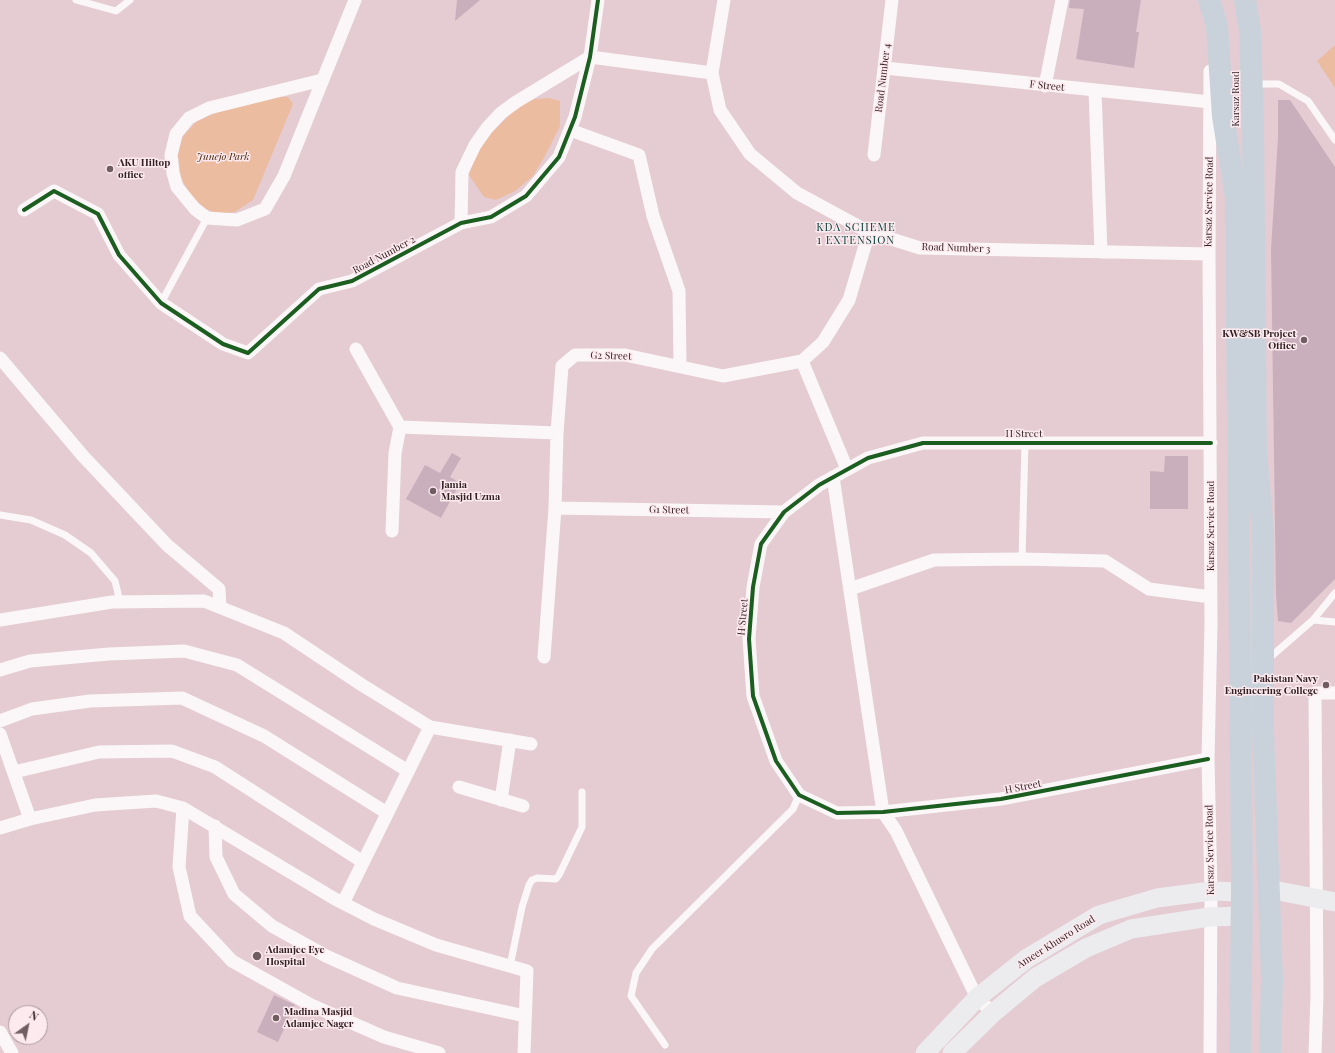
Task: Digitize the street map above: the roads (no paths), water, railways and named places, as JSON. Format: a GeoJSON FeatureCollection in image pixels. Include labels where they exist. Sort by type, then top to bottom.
{"type":"FeatureCollection","features":[{"type":"Feature","properties":{"kind":"highway"},"geometry":{"type":"LineString","coordinates":[[1209,0],[1217,26],[1223,116],[1236,198],[1242,892],[1240,1053]]}},
{"type":"Feature","properties":{"kind":"highway","name":"Karsaz Road"},"geometry":{"type":"LineString","coordinates":[[1231,0],[1236,30],[1236,198]]}},
{"type":"Feature","properties":{"kind":"highway"},"geometry":{"type":"LineString","coordinates":[[1245,0],[1250,31],[1253,128],[1256,451],[1262,533],[1262,664],[1272,978],[1270,1053]]}},
{"type":"Feature","properties":{"kind":"highway"},"geometry":{"type":"LineString","coordinates":[[1253,128],[1263,32],[1260,0]]}},
{"type":"Feature","properties":{"kind":"main road"},"geometry":{"type":"LineString","coordinates":[[1268,889],[1316,897],[1335,902]]}},
{"type":"Feature","properties":{"kind":"main road","name":"Ameer Khusro Road"},"geometry":{"type":"LineString","coordinates":[[925,1053],[977,998],[1026,959],[1099,915],[1157,898],[1211,891],[1242,892]]}},
{"type":"Feature","properties":{"kind":"main road","name":"Ameer Khusro Road"},"geometry":{"type":"LineString","coordinates":[[952,1053],[992,1013],[1035,978],[1086,948],[1131,929],[1210,917],[1242,916]]}},
{"type":"Feature","properties":{"kind":"street"},"geometry":{"type":"LineString","coordinates":[[322,80],[209,108],[190,118],[176,134],[171,155],[173,174],[177,187],[195,209],[207,218],[237,220],[265,209],[284,176],[355,0]]}},
{"type":"Feature","properties":{"kind":"street","name":"Road Number 2"},"geometry":{"type":"LineString","coordinates":[[24,210],[54,192],[98,214],[119,255],[161,303],[223,344],[248,353],[319,289],[352,281],[461,223],[491,216],[526,196],[559,157],[576,117],[590,57],[598,0]]}},
{"type":"Feature","properties":{"kind":"street","name":"Road Number 3"},"geometry":{"type":"LineString","coordinates":[[724,0],[712,73],[720,110],[750,154],[798,193],[869,232],[920,248],[1209,254]]}},
{"type":"Feature","properties":{"kind":"street","name":"Road Number 4"},"geometry":{"type":"LineString","coordinates":[[874,155],[892,0]]}},
{"type":"Feature","properties":{"kind":"street"},"geometry":{"type":"LineString","coordinates":[[1045,86],[1062,0]]}},
{"type":"Feature","properties":{"kind":"street","name":"Karsaz Service Road"},"geometry":{"type":"LineString","coordinates":[[1204,0],[1210,41],[1209,254],[1211,597],[1208,759],[1211,891],[1210,1053]]}},
{"type":"Feature","properties":{"kind":"street"},"geometry":{"type":"LineString","coordinates":[[461,223],[462,172],[475,145],[488,128],[501,113],[516,102],[590,57],[712,73]]}},
{"type":"Feature","properties":{"kind":"street","name":"F Street"},"geometry":{"type":"LineString","coordinates":[[885,68],[1045,86],[1210,102]]}},
{"type":"Feature","properties":{"kind":"street"},"geometry":{"type":"LineString","coordinates":[[1094,91],[1101,252]]}},
{"type":"Feature","properties":{"kind":"street"},"geometry":{"type":"LineString","coordinates":[[570,130],[639,155],[653,216],[679,291],[680,365]]}},
{"type":"Feature","properties":{"kind":"street"},"geometry":{"type":"LineString","coordinates":[[847,469],[802,361],[823,342],[849,300],[869,232]]}},
{"type":"Feature","properties":{"kind":"street"},"geometry":{"type":"LineString","coordinates":[[356,350],[400,427],[395,453],[392,531]]}},
{"type":"Feature","properties":{"kind":"street","name":"G2 Street"},"geometry":{"type":"LineString","coordinates":[[544,657],[555,508],[557,433],[562,366],[575,355],[625,354],[680,365],[723,376],[802,361]]}},
{"type":"Feature","properties":{"kind":"street"},"geometry":{"type":"LineString","coordinates":[[0,358],[83,456],[167,545],[219,589],[220,607]]}},
{"type":"Feature","properties":{"kind":"street"},"geometry":{"type":"LineString","coordinates":[[400,427],[557,433]]}},
{"type":"Feature","properties":{"kind":"street","name":"H Street"},"geometry":{"type":"LineString","coordinates":[[1208,759],[1001,799],[883,812],[836,813],[799,795],[776,761],[753,696],[749,639],[753,587],[761,544],[784,512],[819,485],[868,458],[923,442],[1211,443]]}},
{"type":"Feature","properties":{"kind":"street"},"geometry":{"type":"LineString","coordinates":[[833,477],[883,812],[896,831],[977,998],[992,1013]]}},
{"type":"Feature","properties":{"kind":"street","name":"G1 Street"},"geometry":{"type":"LineString","coordinates":[[555,508],[784,512]]}},
{"type":"Feature","properties":{"kind":"street"},"geometry":{"type":"LineString","coordinates":[[850,590],[934,560],[1022,559],[1105,561],[1149,589],[1211,597]]}},
{"type":"Feature","properties":{"kind":"street"},"geometry":{"type":"LineString","coordinates":[[0,620],[120,602],[204,601],[284,633],[362,686],[430,727],[532,744]]}},
{"type":"Feature","properties":{"kind":"street"},"geometry":{"type":"LineString","coordinates":[[0,670],[30,661],[109,654],[184,651],[237,666],[408,771]]}},
{"type":"Feature","properties":{"kind":"street"},"geometry":{"type":"LineString","coordinates":[[1315,1053],[1315,694],[1335,693]]}},
{"type":"Feature","properties":{"kind":"street"},"geometry":{"type":"LineString","coordinates":[[0,721],[32,709],[90,701],[182,698],[264,736],[387,813]]}},
{"type":"Feature","properties":{"kind":"street"},"geometry":{"type":"LineString","coordinates":[[343,903],[430,727]]}},
{"type":"Feature","properties":{"kind":"street"},"geometry":{"type":"LineString","coordinates":[[0,734],[30,819]]}},
{"type":"Feature","properties":{"kind":"street"},"geometry":{"type":"LineString","coordinates":[[501,800],[510,740]]}},
{"type":"Feature","properties":{"kind":"street"},"geometry":{"type":"LineString","coordinates":[[14,772],[99,752],[172,751],[215,767],[363,862]]}},
{"type":"Feature","properties":{"kind":"street"},"geometry":{"type":"LineString","coordinates":[[459,787],[522,806]]}},
{"type":"Feature","properties":{"kind":"street"},"geometry":{"type":"LineString","coordinates":[[0,828],[30,819],[95,805],[156,802],[183,808],[343,903],[436,945],[527,971],[524,1053]]}},
{"type":"Feature","properties":{"kind":"street"},"geometry":{"type":"LineString","coordinates":[[183,808],[179,867],[190,916],[232,962],[312,1006],[384,1037],[425,1051],[439,1053]]}},
{"type":"Feature","properties":{"kind":"street"},"geometry":{"type":"LineString","coordinates":[[215,826],[216,857],[234,894],[272,926],[326,956],[397,988],[526,1016]]}},
{"type":"Feature","properties":{"kind":"lane"},"geometry":{"type":"LineString","coordinates":[[76,0],[116,11],[130,0]]}},
{"type":"Feature","properties":{"kind":"lane"},"geometry":{"type":"LineString","coordinates":[[1258,84],[1279,84],[1308,100],[1335,140]]}},
{"type":"Feature","properties":{"kind":"lane"},"geometry":{"type":"LineString","coordinates":[[161,303],[207,218]]}},
{"type":"Feature","properties":{"kind":"lane"},"geometry":{"type":"LineString","coordinates":[[1022,559],[1025,442]]}},
{"type":"Feature","properties":{"kind":"lane"},"geometry":{"type":"LineString","coordinates":[[0,515],[31,520],[65,535],[91,553],[115,581],[120,602]]}},
{"type":"Feature","properties":{"kind":"lane"},"geometry":{"type":"LineString","coordinates":[[1262,664],[1313,620],[1335,593]]}},
{"type":"Feature","properties":{"kind":"lane"},"geometry":{"type":"LineString","coordinates":[[1313,620],[1335,622]]}},
{"type":"Feature","properties":{"kind":"lane"},"geometry":{"type":"LineString","coordinates":[[510,966],[522,907],[529,884],[532,880],[537,878],[556,879],[582,827],[582,792]]}},
{"type":"Feature","properties":{"kind":"lane"},"geometry":{"type":"LineString","coordinates":[[665,1045],[632,996],[636,973],[652,949],[794,808],[799,795]]}},
{"type":"Feature","properties":{"kind":"place","name":"AKU Hiltop office"},"geometry":{"type":"Point","coordinates":[110,169]}},
{"type":"Feature","properties":{"kind":"place","name":"KW&SB Project Office"},"geometry":{"type":"Point","coordinates":[1304,340]}},
{"type":"Feature","properties":{"kind":"place","name":"Jamia Masjid Uzma"},"geometry":{"type":"Point","coordinates":[433,491]}},
{"type":"Feature","properties":{"kind":"place","name":"Pakistan Navy Engineering College"},"geometry":{"type":"Point","coordinates":[1326,685]}},
{"type":"Feature","properties":{"kind":"place","name":"Adamjee Eye Hospital"},"geometry":{"type":"Point","coordinates":[257,956]}},
{"type":"Feature","properties":{"kind":"place","name":"Madina Masjid Adamjee Nager"},"geometry":{"type":"Point","coordinates":[276,1018]}},
{"type":"Feature","properties":{"kind":"district","name":"KDA SCHEME 1 EXTENSION"},"geometry":{"type":"Point","coordinates":[856,234]}},
{"type":"Feature","properties":{"kind":"park label","name":"Junejo Park"},"geometry":{"type":"Point","coordinates":[223,157]}}]}
